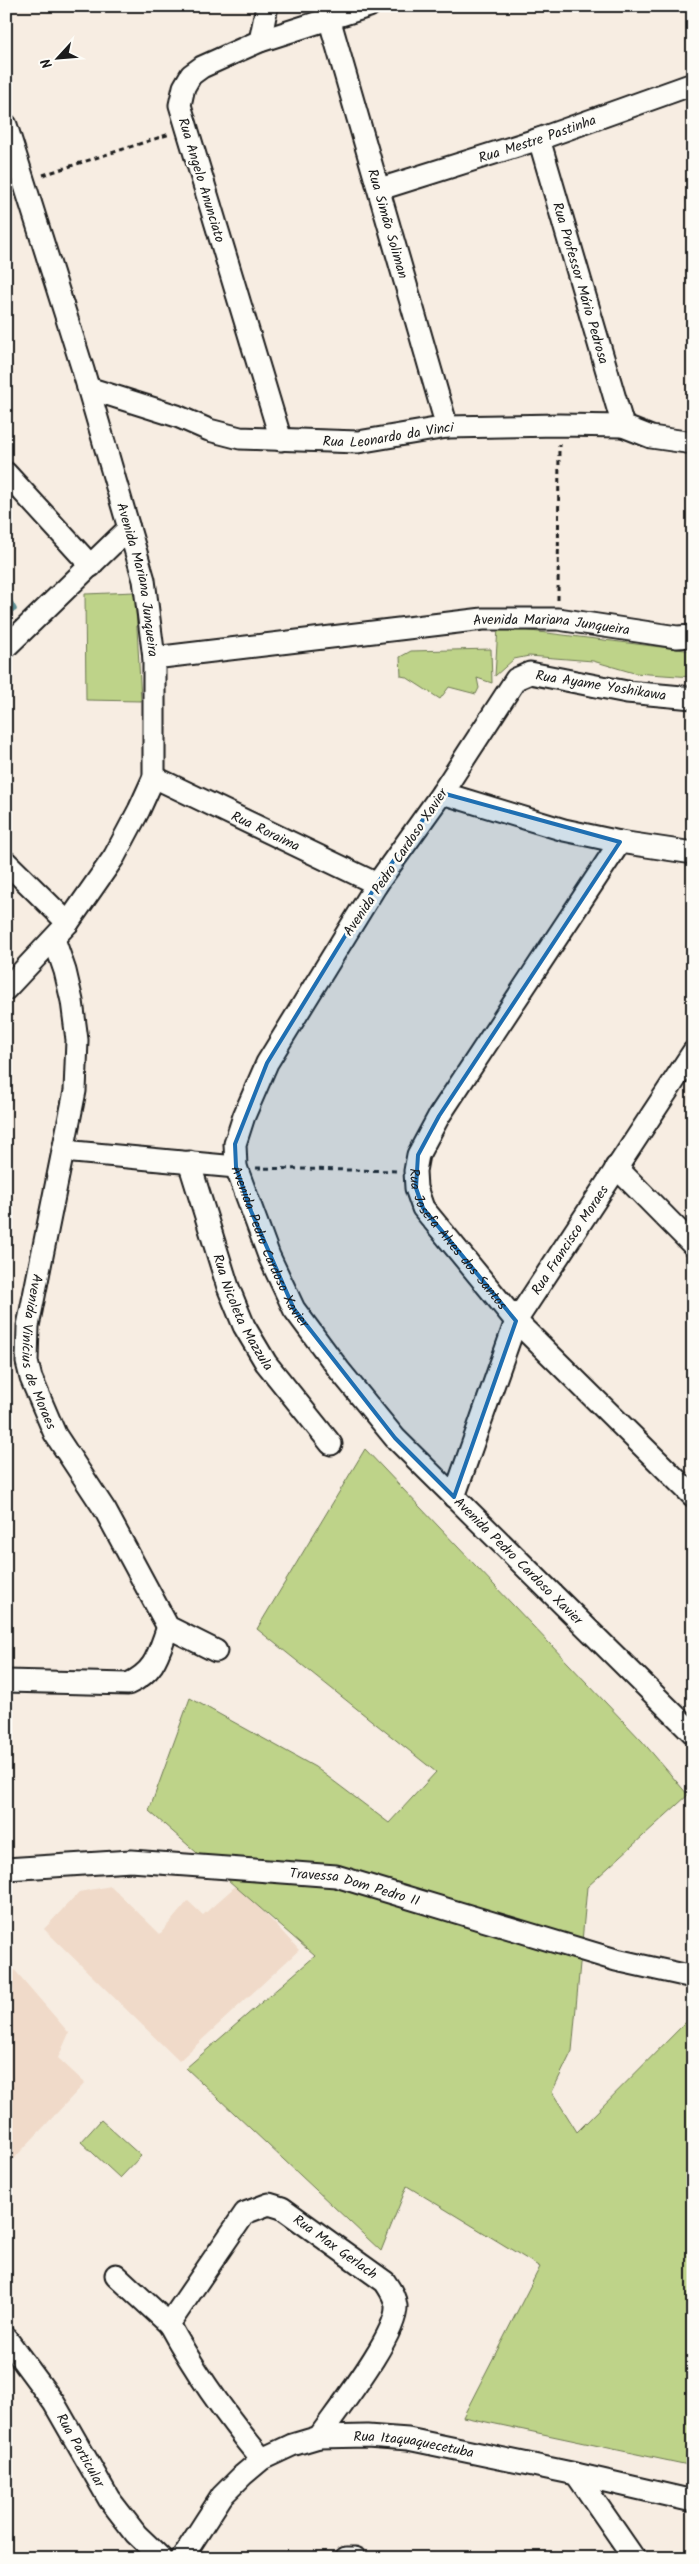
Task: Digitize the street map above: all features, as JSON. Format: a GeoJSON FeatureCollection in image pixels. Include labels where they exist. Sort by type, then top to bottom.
{"type":"FeatureCollection","features":[{"type":"Feature","properties":{"kind":"street"},"geometry":{"type":"LineString","coordinates":[[260,41],[267,6]]}},
{"type":"Feature","properties":{"kind":"street","name":"Rua Angelo Anunciato"},"geometry":{"type":"LineString","coordinates":[[281,440],[180,105],[184,87],[191,75],[202,67],[260,41],[369,6]]}},
{"type":"Feature","properties":{"kind":"street","name":"Rua Simão Soliman"},"geometry":{"type":"LineString","coordinates":[[330,18],[447,427]]}},
{"type":"Feature","properties":{"kind":"street","name":"Rua Mestre Pastinha"},"geometry":{"type":"LineString","coordinates":[[380,189],[539,139],[693,84]]}},
{"type":"Feature","properties":{"kind":"street","name":"Avenida Mariana Junqueira"},"geometry":{"type":"LineString","coordinates":[[6,125],[26,181],[144,580],[154,658],[483,619],[558,619],[677,638],[693,636]]}},
{"type":"Feature","properties":{"kind":"street","name":"Rua Professor Mário Pedrosa"},"geometry":{"type":"LineString","coordinates":[[539,139],[623,426]]}},
{"type":"Feature","properties":{"kind":"street","name":"Rua Leonardo da Vinci"},"geometry":{"type":"LineString","coordinates":[[88,388],[177,416],[209,430],[240,438],[358,442],[447,427],[560,425],[623,426],[651,437],[693,442]]}},
{"type":"Feature","properties":{"kind":"street"},"geometry":{"type":"LineString","coordinates":[[6,473],[91,566]]}},
{"type":"Feature","properties":{"kind":"street"},"geometry":{"type":"LineString","coordinates":[[6,648],[129,528]]}},
{"type":"Feature","properties":{"kind":"street"},"geometry":{"type":"LineString","coordinates":[[6,989],[68,923],[114,857],[154,777],[154,658]]}},
{"type":"Feature","properties":{"kind":"street","name":"Rua Ayame Yoshikawa"},"geometry":{"type":"LineString","coordinates":[[513,682],[520,676],[530,673],[627,692],[693,698]]}},
{"type":"Feature","properties":{"kind":"street","name":"Avenida Pedro Cardoso Xavier"},"geometry":{"type":"LineString","coordinates":[[513,682],[442,793],[377,884],[267,1063],[244,1116],[235,1144],[236,1167],[269,1256],[294,1309],[340,1371],[395,1438],[693,1733]]}},
{"type":"Feature","properties":{"kind":"street","name":"Rua Roraima"},"geometry":{"type":"LineString","coordinates":[[154,777],[377,884]]}},
{"type":"Feature","properties":{"kind":"street"},"geometry":{"type":"LineString","coordinates":[[442,793],[516,817],[620,842],[693,853]]}},
{"type":"Feature","properties":{"kind":"street","name":"Rua Josefa Alves dos Santos"},"geometry":{"type":"LineString","coordinates":[[620,842],[439,1116],[418,1155],[415,1171],[416,1188],[423,1208],[516,1321],[693,1496]]}},
{"type":"Feature","properties":{"kind":"street"},"geometry":{"type":"LineString","coordinates":[[6,862],[68,923]]}},
{"type":"Feature","properties":{"kind":"street","name":"Avenida Vinícius de Moraes"},"geometry":{"type":"LineString","coordinates":[[54,939],[66,971],[78,1040],[75,1091],[28,1326],[27,1362],[39,1399],[55,1434],[105,1510],[168,1627]]}},
{"type":"Feature","properties":{"kind":"street","name":"Rua Francisco Moraes"},"geometry":{"type":"LineString","coordinates":[[454,1497],[516,1321],[693,1052]]}},
{"type":"Feature","properties":{"kind":"street"},"geometry":{"type":"LineString","coordinates":[[63,1151],[236,1167]]}},
{"type":"Feature","properties":{"kind":"street","name":"Rua Nicoleta Mazzula"},"geometry":{"type":"LineString","coordinates":[[189,1162],[228,1287],[244,1326],[266,1363],[331,1444]]}},
{"type":"Feature","properties":{"kind":"street"},"geometry":{"type":"LineString","coordinates":[[616,1167],[693,1245]]}},
{"type":"Feature","properties":{"kind":"street"},"geometry":{"type":"LineString","coordinates":[[6,1680],[128,1684],[141,1678],[154,1665],[168,1627],[216,1651]]}},
{"type":"Feature","properties":{"kind":"street","name":"Travessa Dom Pedro II"},"geometry":{"type":"LineString","coordinates":[[6,1869],[130,1861],[336,1876],[616,1960],[693,1977]]}},
{"type":"Feature","properties":{"kind":"street","name":"Rua Max Gerlach"},"geometry":{"type":"LineString","coordinates":[[169,2324],[245,2213],[269,2204],[282,2208],[385,2282],[394,2295],[396,2307],[388,2334],[319,2437]]}},
{"type":"Feature","properties":{"kind":"street"},"geometry":{"type":"LineString","coordinates":[[116,2275],[169,2324],[185,2355],[233,2424],[262,2459]]}},
{"type":"Feature","properties":{"kind":"street","name":"Rua Particular"},"geometry":{"type":"LineString","coordinates":[[6,2338],[54,2404],[110,2499],[136,2534],[161,2558]]}},
{"type":"Feature","properties":{"kind":"street","name":"Rua Itaquaquecetuba"},"geometry":{"type":"LineString","coordinates":[[182,2558],[222,2496],[262,2459],[292,2445],[319,2437],[368,2436],[408,2439],[576,2474],[693,2502]]}},
{"type":"Feature","properties":{"kind":"street"},"geometry":{"type":"LineString","coordinates":[[576,2474],[634,2558]]}},
{"type":"Feature","properties":{"kind":"street"},"geometry":{"type":"LineString","coordinates":[[346,2558],[355,2558]]}},
{"type":"Feature","properties":{"kind":"path"},"geometry":{"type":"LineString","coordinates":[[26,181],[186,128]]}},
{"type":"Feature","properties":{"kind":"path"},"geometry":{"type":"LineString","coordinates":[[558,619],[560,425]]}},
{"type":"Feature","properties":{"kind":"path"},"geometry":{"type":"LineString","coordinates":[[236,1167],[415,1171]]}},
{"type":"Feature","properties":{"kind":"highlighted area"},"geometry":{"type":"Polygon","coordinates":[[[442,793],[620,842],[439,1116],[418,1155],[416,1188],[423,1208],[516,1321],[454,1497],[395,1438],[294,1309],[251,1211],[236,1167],[235,1144],[267,1063],[377,884],[442,793]]]}},
{"type":"Feature","properties":{"kind":"shaded area"},"geometry":{"type":"Polygon","coordinates":[[[238,1884],[299,1950],[179,2061],[44,1929],[79,1892],[111,1886],[160,1934],[188,1901],[203,1915],[238,1884]]]}},
{"type":"Feature","properties":{"kind":"shaded area"},"geometry":{"type":"Polygon","coordinates":[[[6,1960],[69,2033],[58,2058],[85,2083],[6,2167],[6,1960]]]}},
{"type":"Feature","properties":{"kind":"green space"},"geometry":{"type":"Polygon","coordinates":[[[135,592],[141,701],[86,700],[85,594],[135,592]]]}},
{"type":"Feature","properties":{"kind":"green space"},"geometry":{"type":"Polygon","coordinates":[[[498,627],[693,651],[693,677],[634,673],[593,661],[529,656],[514,659],[495,676],[498,627]]]}},
{"type":"Feature","properties":{"kind":"green space"},"geometry":{"type":"Polygon","coordinates":[[[491,649],[492,683],[477,678],[479,688],[476,694],[449,687],[440,699],[406,677],[401,676],[400,657],[411,651],[491,649]]]}},
{"type":"Feature","properties":{"kind":"green space"},"geometry":{"type":"Polygon","coordinates":[[[365,1449],[642,1741],[688,1795],[587,1887],[572,2051],[552,2092],[577,2132],[693,2015],[693,2466],[463,2417],[540,2267],[407,2186],[381,2251],[186,2068],[315,1956],[149,1811],[190,1698],[315,1767],[389,1823],[436,1772],[257,1629],[365,1449]]]}},
{"type":"Feature","properties":{"kind":"green space"},"geometry":{"type":"Polygon","coordinates":[[[101,2120],[141,2156],[120,2178],[81,2142],[101,2120]]]}},
{"type":"Feature","properties":{"kind":"waterway"},"geometry":{"type":"LineString","coordinates":[[6,595],[14,609]]}}]}
